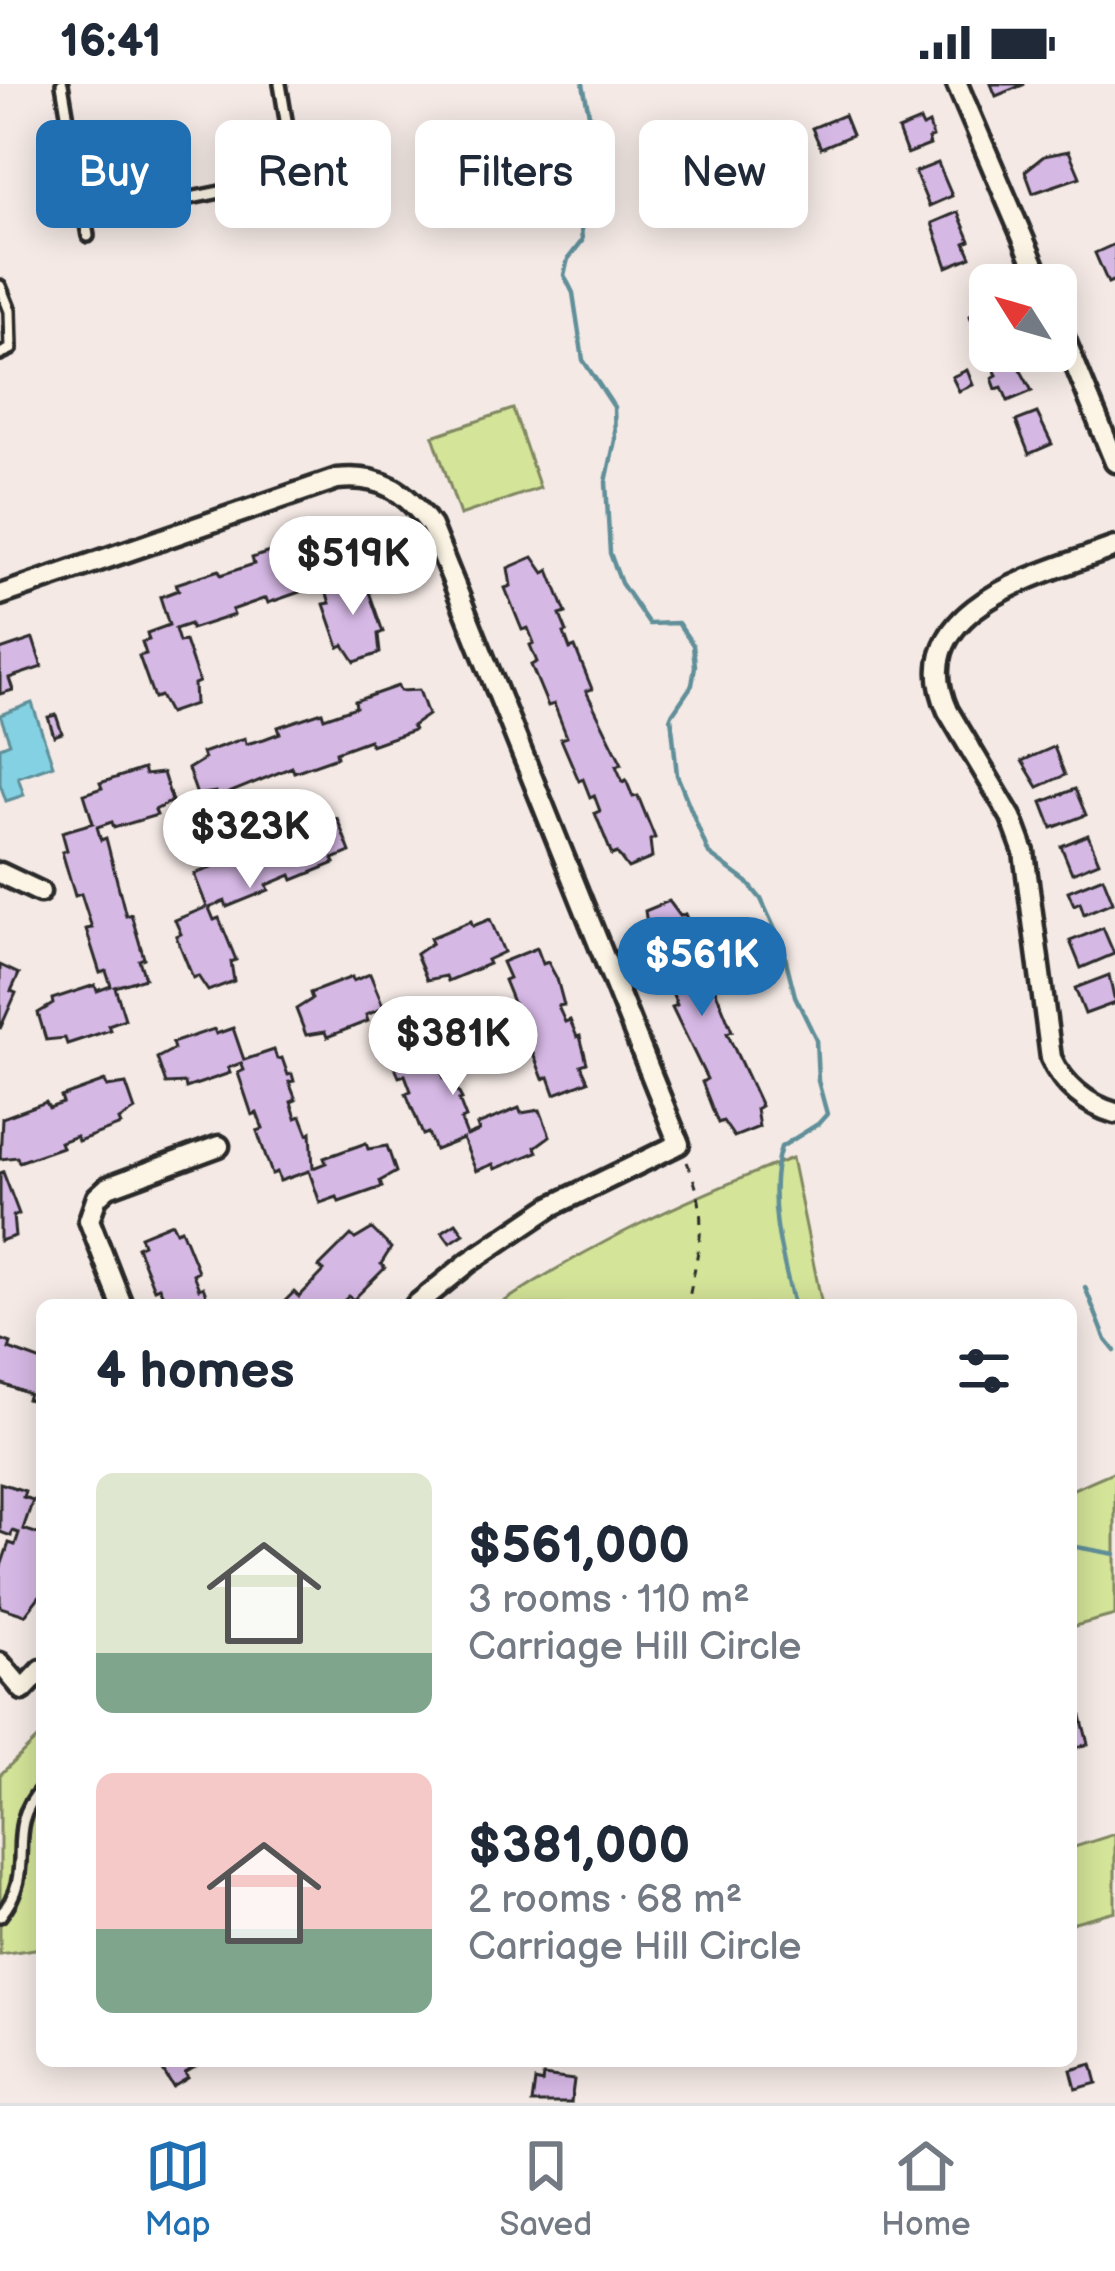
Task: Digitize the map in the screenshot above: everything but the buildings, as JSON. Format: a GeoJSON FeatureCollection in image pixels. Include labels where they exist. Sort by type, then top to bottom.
{"type":"FeatureCollection","features":[{"type":"Feature","properties":{"kind":"street"},"geometry":{"type":"LineString","coordinates":[[957,84],[1033,264]]}},
{"type":"Feature","properties":{"kind":"street"},"geometry":{"type":"LineString","coordinates":[[1077,369],[1115,462]]}},
{"type":"Feature","properties":{"kind":"street"},"geometry":{"type":"LineString","coordinates":[[0,595],[337,479],[361,476],[399,490],[430,526],[679,1144],[552,1206],[423,1299]]}},
{"type":"Feature","properties":{"kind":"street"},"geometry":{"type":"LineString","coordinates":[[1115,547],[1003,589],[976,604],[956,626],[938,670],[948,711],[1012,817],[1024,851],[1051,1058],[1058,1075],[1072,1089],[1115,1113]]}},
{"type":"Feature","properties":{"kind":"street"},"geometry":{"type":"LineString","coordinates":[[0,873],[40,892]]}},
{"type":"Feature","properties":{"kind":"street"},"geometry":{"type":"LineString","coordinates":[[120,1299],[89,1220],[97,1197],[108,1186],[219,1146]]}},
{"type":"Feature","properties":{"kind":"street"},"geometry":{"type":"LineString","coordinates":[[0,1663],[23,1690],[36,1676]]}},
{"type":"Feature","properties":{"kind":"lane"},"geometry":{"type":"LineString","coordinates":[[62,84],[88,236]]}},
{"type":"Feature","properties":{"kind":"lane"},"geometry":{"type":"LineString","coordinates":[[191,198],[245,187],[290,144],[280,84]]}},
{"type":"Feature","properties":{"kind":"lane"},"geometry":{"type":"LineString","coordinates":[[0,286],[11,350],[0,354]]}},
{"type":"Feature","properties":{"kind":"lane"},"geometry":{"type":"LineString","coordinates":[[0,1916],[19,1884],[19,1819],[36,1796]]}},
{"type":"Feature","properties":{"kind":"path"},"geometry":{"type":"LineString","coordinates":[[679,1144],[699,1190],[704,1223],[689,1299]]}},
{"type":"Feature","properties":{"kind":"green space"},"geometry":{"type":"Polygon","coordinates":[[[513,409],[540,488],[460,515],[433,436],[513,409]]]}},
{"type":"Feature","properties":{"kind":"green space"},"geometry":{"type":"Polygon","coordinates":[[[792,1158],[821,1299],[509,1299],[641,1223],[792,1158]]]}},
{"type":"Feature","properties":{"kind":"green space"},"geometry":{"type":"Polygon","coordinates":[[[1115,1471],[1115,1615],[1077,1625],[1077,1487],[1115,1471]]]}},
{"type":"Feature","properties":{"kind":"green space"},"geometry":{"type":"Polygon","coordinates":[[[36,1740],[36,1949],[0,1954],[0,1775],[36,1740]]]}},
{"type":"Feature","properties":{"kind":"green space"},"geometry":{"type":"Polygon","coordinates":[[[1115,1834],[1115,1911],[1077,1921],[1077,1846],[1115,1834]]]}},
{"type":"Feature","properties":{"kind":"water"},"geometry":{"type":"Polygon","coordinates":[[[32,703],[53,765],[18,777],[24,795],[6,801],[0,784],[0,747],[10,743],[0,715],[32,703]]]}},
{"type":"Feature","properties":{"kind":"waterway"},"geometry":{"type":"LineString","coordinates":[[583,84],[599,177],[580,214],[582,241],[568,259],[564,275],[573,293],[583,360],[614,407],[615,440],[606,482],[610,553],[621,583],[649,624],[678,623],[693,645],[692,685],[671,716],[677,775],[709,854],[747,882],[761,899],[782,945],[795,996],[816,1039],[818,1081],[827,1114],[781,1147],[776,1166],[777,1226],[793,1299]]}},
{"type":"Feature","properties":{"kind":"waterway"},"geometry":{"type":"LineString","coordinates":[[1085,1287],[1115,1351]]}},
{"type":"Feature","properties":{"kind":"waterway"},"geometry":{"type":"LineString","coordinates":[[1077,1547],[1115,1554]]}}]}
